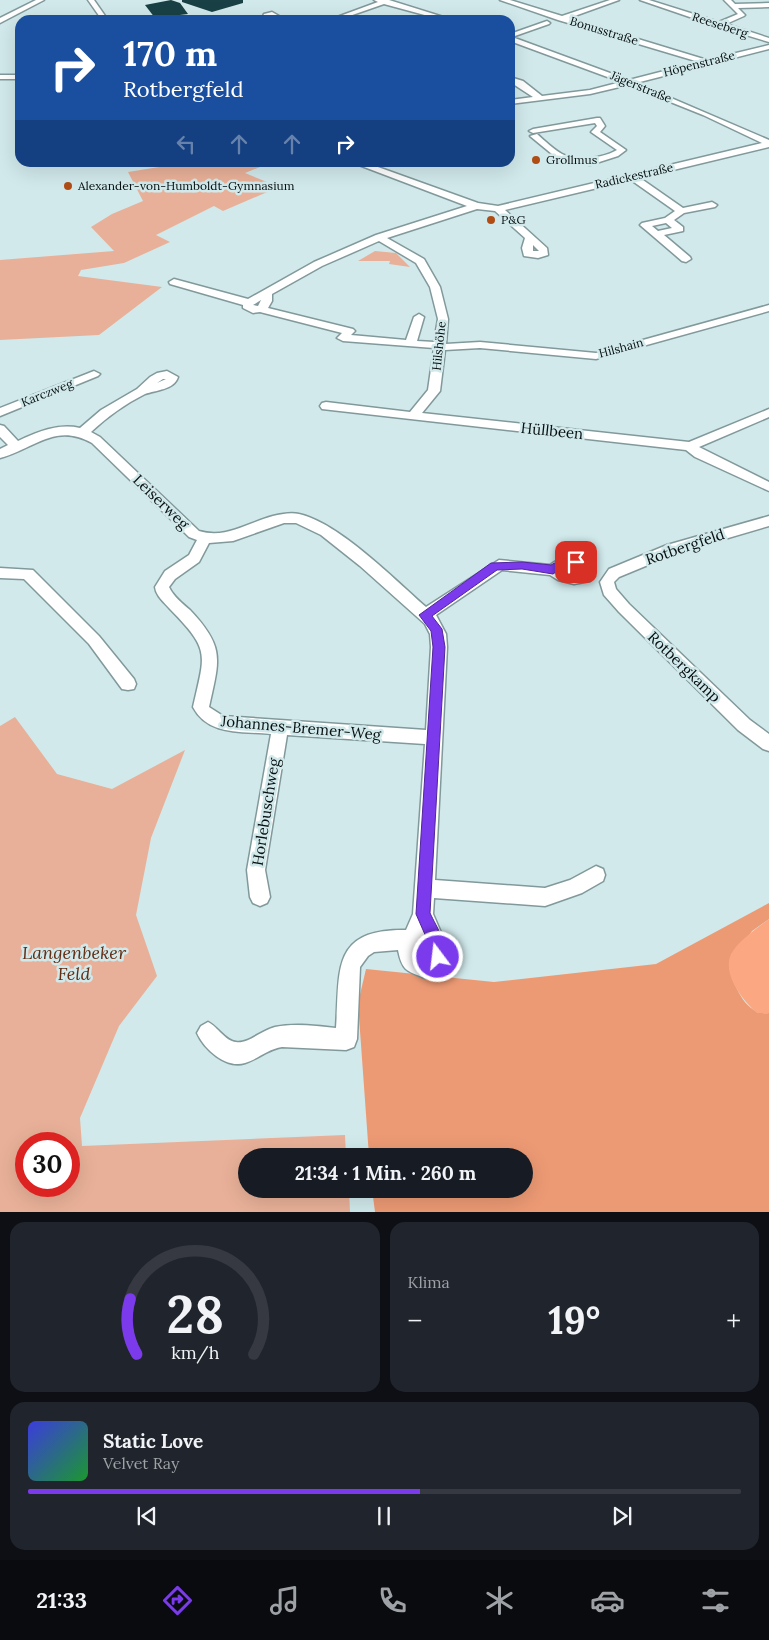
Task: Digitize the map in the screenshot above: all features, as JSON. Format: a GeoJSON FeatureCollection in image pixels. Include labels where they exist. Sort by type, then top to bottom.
{"type":"FeatureCollection","features":[{"type":"Feature","properties":{"kind":"street"},"geometry":{"type":"LineString","coordinates":[[0,21],[41,0]]}},
{"type":"Feature","properties":{"kind":"street"},"geometry":{"type":"LineString","coordinates":[[91,0],[102,15]]}},
{"type":"Feature","properties":{"kind":"street"},"geometry":{"type":"LineString","coordinates":[[377,0],[388,1],[434,15]]}},
{"type":"Feature","properties":{"kind":"street","name":"Bonusstraße"},"geometry":{"type":"LineString","coordinates":[[503,0],[705,62]]}},
{"type":"Feature","properties":{"kind":"street"},"geometry":{"type":"LineString","coordinates":[[515,36],[616,0]]}},
{"type":"Feature","properties":{"kind":"street","name":"Reeseberg"},"geometry":{"type":"LineString","coordinates":[[643,0],[769,40]]}},
{"type":"Feature","properties":{"kind":"street"},"geometry":{"type":"LineString","coordinates":[[718,25],[742,15],[727,0]]}},
{"type":"Feature","properties":{"kind":"street"},"geometry":{"type":"LineString","coordinates":[[347,15],[388,1]]}},
{"type":"Feature","properties":{"kind":"street"},"geometry":{"type":"LineString","coordinates":[[735,6],[769,5]]}},
{"type":"Feature","properties":{"kind":"street","name":"Jägerstraße"},"geometry":{"type":"LineString","coordinates":[[515,40],[629,82],[713,116],[769,143]]}},
{"type":"Feature","properties":{"kind":"street","name":"Höpenstraße"},"geometry":{"type":"LineString","coordinates":[[515,101],[590,92],[769,47]]}},
{"type":"Feature","properties":{"kind":"street"},"geometry":{"type":"LineString","coordinates":[[0,77],[15,77]]}},
{"type":"Feature","properties":{"kind":"street"},"geometry":{"type":"LineString","coordinates":[[515,81],[540,98]]}},
{"type":"Feature","properties":{"kind":"street"},"geometry":{"type":"LineString","coordinates":[[590,162],[594,159],[619,154],[622,150],[595,132],[601,126],[597,120],[533,133],[561,157],[590,162],[605,176]]}},
{"type":"Feature","properties":{"kind":"street","name":"Radickestraße"},"geometry":{"type":"LineString","coordinates":[[249,303],[318,264],[379,237],[476,206],[498,209],[605,176],[634,177],[769,143]]}},
{"type":"Feature","properties":{"kind":"street"},"geometry":{"type":"LineString","coordinates":[[369,167],[476,206]]}},
{"type":"Feature","properties":{"kind":"street"},"geometry":{"type":"LineString","coordinates":[[634,177],[682,211]]}},
{"type":"Feature","properties":{"kind":"street"},"geometry":{"type":"LineString","coordinates":[[686,259],[645,225],[668,220],[682,211],[712,204]]}},
{"type":"Feature","properties":{"kind":"street"},"geometry":{"type":"LineString","coordinates":[[498,209],[530,238]]}},
{"type":"Feature","properties":{"kind":"street"},"geometry":{"type":"LineString","coordinates":[[657,234],[680,229],[668,220]]}},
{"type":"Feature","properties":{"kind":"street","name":"Hilshöhe"},"geometry":{"type":"LineString","coordinates":[[379,237],[420,261],[435,286],[443,319],[435,346],[434,391],[414,415]]}},
{"type":"Feature","properties":{"kind":"street"},"geometry":{"type":"LineString","coordinates":[[174,282],[249,303],[247,306],[249,309],[261,309],[349,331],[343,338],[435,346]]}},
{"type":"Feature","properties":{"kind":"street"},"geometry":{"type":"LineString","coordinates":[[261,309],[267,303],[267,294]]}},
{"type":"Feature","properties":{"kind":"street","name":"Hilshain"},"geometry":{"type":"LineString","coordinates":[[435,346],[451,348],[480,344],[596,356],[769,308]]}},
{"type":"Feature","properties":{"kind":"street"},"geometry":{"type":"LineString","coordinates":[[411,343],[419,317]]}},
{"type":"Feature","properties":{"kind":"street","name":"Karczweg"},"geometry":{"type":"LineString","coordinates":[[0,412],[94,374]]}},
{"type":"Feature","properties":{"kind":"street"},"geometry":{"type":"LineString","coordinates":[[0,454],[53,432],[66,430],[82,432],[105,413],[141,392]]}},
{"type":"Feature","properties":{"kind":"street","name":"Hüllbeen"},"geometry":{"type":"LineString","coordinates":[[326,406],[690,446],[700,454],[769,487]]}},
{"type":"Feature","properties":{"kind":"street"},"geometry":{"type":"LineString","coordinates":[[690,446],[769,413]]}},
{"type":"Feature","properties":{"kind":"street"},"geometry":{"type":"LineString","coordinates":[[0,429],[16,447]]}},
{"type":"Feature","properties":{"kind":"street","name":"Leiserweg"},"geometry":{"type":"LineString","coordinates":[[82,432],[96,440],[188,529],[204,538],[229,538],[280,519],[303,519],[318,526],[335,538],[425,615]]}},
{"type":"Feature","properties":{"kind":"street","name":"Rotbergfeld"},"geometry":{"type":"LineString","coordinates":[[607,584],[609,577],[614,573],[672,549],[769,521]]}},
{"type":"Feature","properties":{"kind":"street","name":"Johannes-Bremer-Weg"},"geometry":{"type":"LineString","coordinates":[[204,538],[194,558],[170,575],[162,587],[163,592],[203,636],[208,645],[211,661],[201,707],[205,714],[220,723],[433,738]]}},
{"type":"Feature","properties":{"kind":"street"},"geometry":{"type":"LineString","coordinates":[[423,914],[439,951],[436,962],[425,968],[414,964],[408,954],[411,940],[423,914],[439,640],[434,625],[425,615],[495,566],[522,566],[553,570]]}},
{"type":"Feature","properties":{"kind":"street"},"geometry":{"type":"LineString","coordinates":[[0,573],[28,574],[94,640],[128,684]]}},
{"type":"Feature","properties":{"kind":"street","name":"Rotbergkamp"},"geometry":{"type":"LineString","coordinates":[[607,584],[610,594],[624,608],[744,725],[769,744]]}},
{"type":"Feature","properties":{"kind":"street","name":"Horlebuschweg"},"geometry":{"type":"LineString","coordinates":[[260,897],[256,870],[280,728]]}},
{"type":"Feature","properties":{"kind":"street"},"geometry":{"type":"LineString","coordinates":[[424,888],[544,897],[575,887],[596,875]]}},
{"type":"Feature","properties":{"kind":"street"},"geometry":{"type":"LineString","coordinates":[[208,1033],[226,1051],[242,1053],[251,1051],[265,1040],[280,1036],[346,1039],[350,964],[354,954],[361,947],[377,940],[411,940]]}},
{"type":"Feature","properties":{"kind":"green space"},"geometry":{"type":"Polygon","coordinates":[[[159,167],[260,167],[245,173],[279,187],[223,211],[214,206],[156,235],[170,242],[124,263],[81,270],[78,276],[162,287],[99,335],[0,340],[0,260],[114,251],[91,227],[112,214],[143,201],[128,172],[159,167]]]}},
{"type":"Feature","properties":{"kind":"green space"},"geometry":{"type":"Polygon","coordinates":[[[375,251],[396,253],[410,267],[389,264],[390,261],[358,261],[375,251]]]}},
{"type":"Feature","properties":{"kind":"green space","name":"Langenbeker Feld"},"geometry":{"type":"Polygon","coordinates":[[[15,717],[57,774],[112,789],[185,750],[151,838],[136,915],[157,976],[119,1026],[80,1118],[82,1146],[345,1135],[346,1148],[238,1148],[238,1198],[349,1198],[350,1212],[0,1212],[0,726],[15,717]]]}},
{"type":"Feature","properties":{"kind":"shaded area"},"geometry":{"type":"Polygon","coordinates":[[[769,903],[769,919],[752,931],[729,966],[734,982],[747,1004],[753,1010],[769,1013],[769,1212],[375,1212],[373,1198],[533,1198],[533,1148],[368,1148],[358,1003],[366,969],[494,982],[656,964],[769,903]]]}},
{"type":"Feature","properties":{"kind":"shaded area"},"geometry":{"type":"Polygon","coordinates":[[[769,919],[769,1013],[757,1013],[735,987],[729,970],[729,962],[734,949],[748,935],[769,919]]]}},
{"type":"Feature","properties":{"kind":"building"},"geometry":{"type":"Polygon","coordinates":[[[171,0],[180,3],[188,14],[153,15],[145,5],[171,0]]]}},
{"type":"Feature","properties":{"kind":"building"},"geometry":{"type":"Polygon","coordinates":[[[182,0],[243,0],[243,3],[212,12],[182,2],[182,0]]]}},
{"type":"Feature","properties":{"kind":"place","name":"Grollmus"},"geometry":{"type":"Point","coordinates":[536,160]}},
{"type":"Feature","properties":{"kind":"place","name":"Alexander-von-Humboldt-Gymnasium"},"geometry":{"type":"Point","coordinates":[68,186]}},
{"type":"Feature","properties":{"kind":"place","name":"P&G"},"geometry":{"type":"Point","coordinates":[491,220]}},
{"type":"Feature","properties":{"kind":"route"},"geometry":{"type":"LineString","coordinates":[[438,957],[439,951],[423,914],[439,647],[436,629],[431,620],[425,615],[495,566],[522,566],[553,570],[565,562],[576,562]]}}]}
